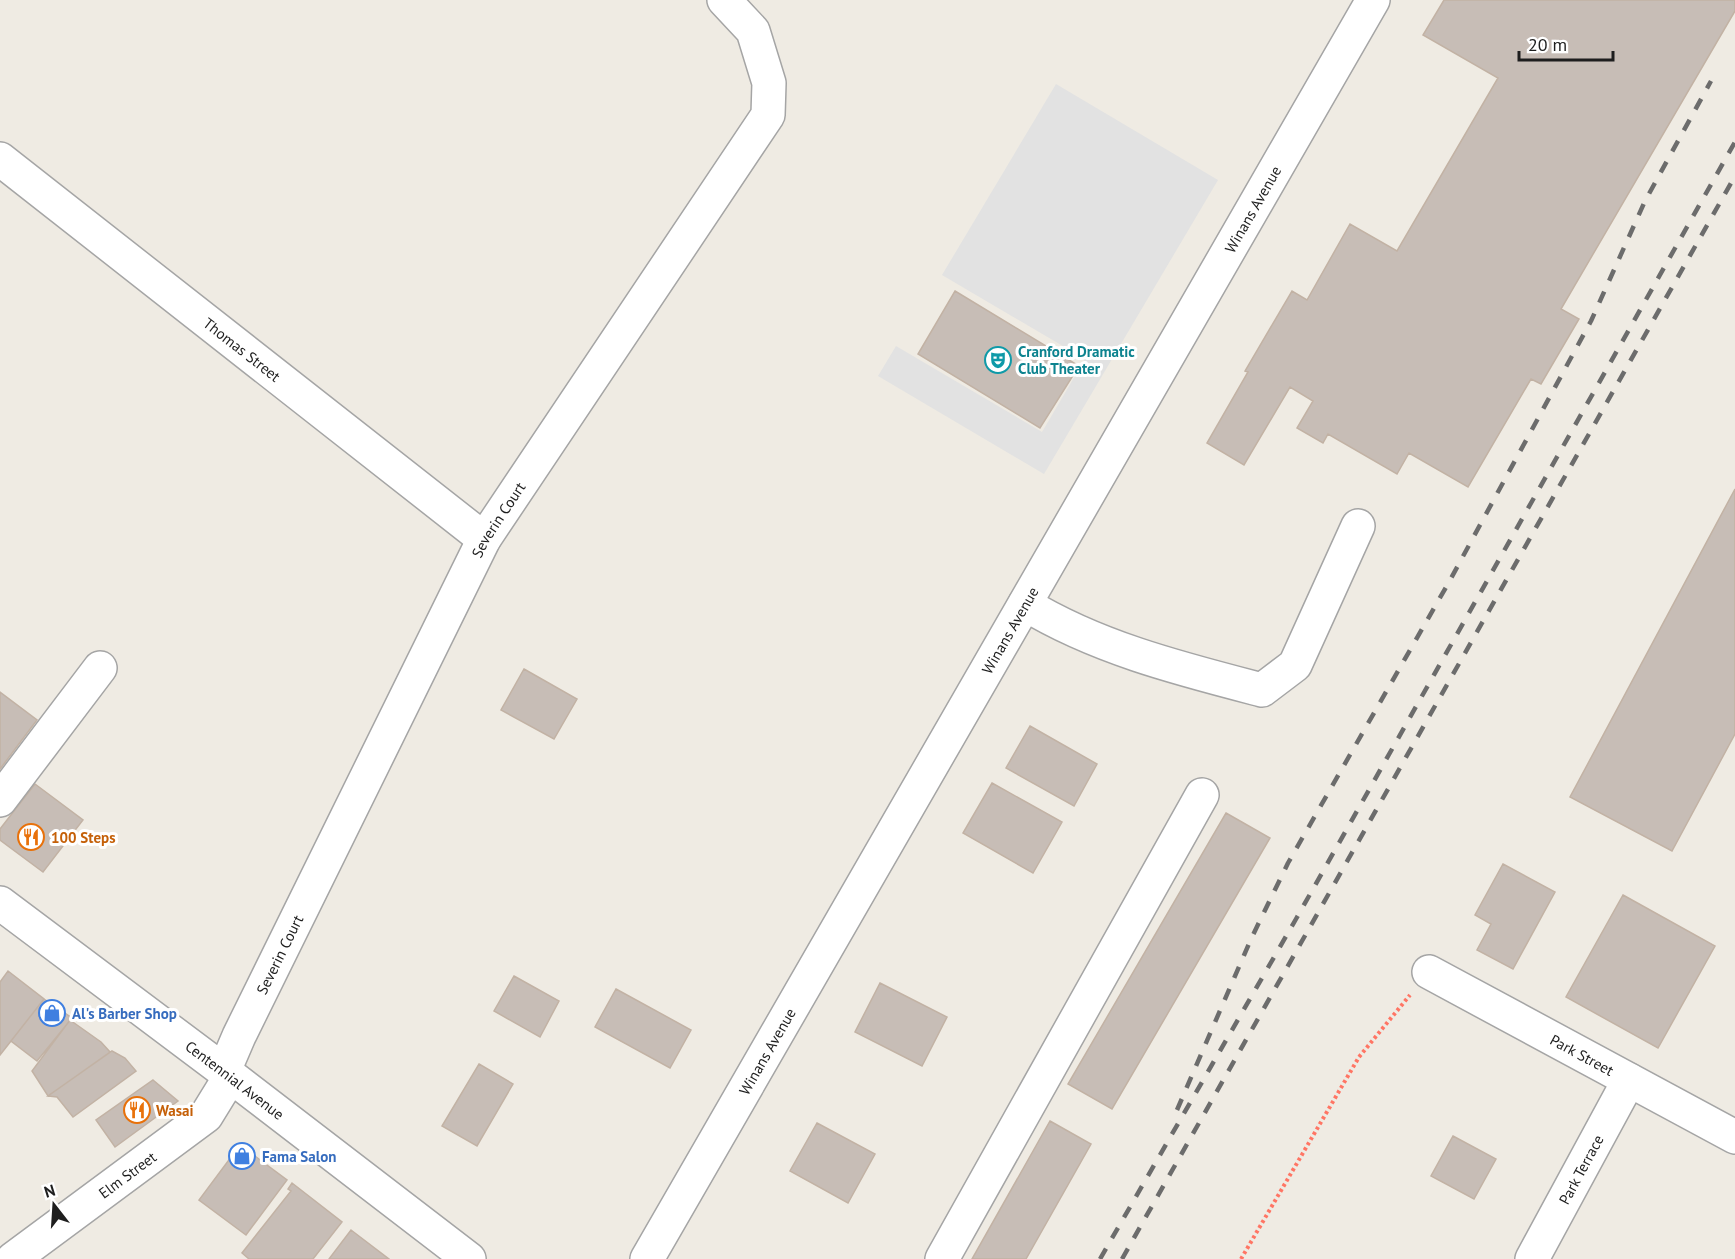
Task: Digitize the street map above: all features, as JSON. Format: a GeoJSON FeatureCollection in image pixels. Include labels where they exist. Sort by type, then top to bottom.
{"type":"FeatureCollection","features":[{"type":"Feature","properties":{"kind":"street","name":"Severin Court"},"geometry":{"type":"LineString","coordinates":[[227,1074],[239,1036],[484,539],[768,116],[769,83],[753,31],[724,0]]}},
{"type":"Feature","properties":{"kind":"street","name":"Winans Avenue"},"geometry":{"type":"LineString","coordinates":[[647,1259],[1373,0]]}},
{"type":"Feature","properties":{"kind":"street","name":"Thomas Street"},"geometry":{"type":"LineString","coordinates":[[0,159],[484,539]]}},
{"type":"Feature","properties":{"kind":"street"},"geometry":{"type":"LineString","coordinates":[[1024,604],[1056,623],[1168,666],[1262,690],[1295,665],[1358,526]]}},
{"type":"Feature","properties":{"kind":"street"},"geometry":{"type":"LineString","coordinates":[[0,800],[100,668]]}},
{"type":"Feature","properties":{"kind":"street"},"geometry":{"type":"LineString","coordinates":[[942,1259],[1202,795]]}},
{"type":"Feature","properties":{"kind":"street","name":"Centennial Avenue"},"geometry":{"type":"LineString","coordinates":[[0,903],[469,1259]]}},
{"type":"Feature","properties":{"kind":"street","name":"Park Street"},"geometry":{"type":"LineString","coordinates":[[1429,972],[1735,1137]]}},
{"type":"Feature","properties":{"kind":"street","name":"Elm Street"},"geometry":{"type":"LineString","coordinates":[[13,1259],[206,1116],[227,1074]]}},
{"type":"Feature","properties":{"kind":"street","name":"Park Terrace"},"geometry":{"type":"LineString","coordinates":[[1532,1259],[1629,1080]]}},
{"type":"Feature","properties":{"kind":"path"},"geometry":{"type":"LineString","coordinates":[[1241,1259],[1359,1057],[1429,972]]}},
{"type":"Feature","properties":{"kind":"shaded area"},"geometry":{"type":"Polygon","coordinates":[[[1056,84],[1218,180],[1044,474],[878,376],[896,346],[1042,432],[1085,359],[942,275],[1056,84]]]}},
{"type":"Feature","properties":{"kind":"building"},"geometry":{"type":"Polygon","coordinates":[[[1444,0],[1735,0],[1735,11],[1561,309],[1579,319],[1541,384],[1531,379],[1468,487],[1409,453],[1397,474],[1328,434],[1323,443],[1297,428],[1313,401],[1290,387],[1244,465],[1207,443],[1248,372],[1245,371],[1292,291],[1307,300],[1350,224],[1397,251],[1498,78],[1423,35],[1444,0]]]}},
{"type":"Feature","properties":{"kind":"building","name":"Cranford Dramatic Club Theater"},"geometry":{"type":"Polygon","coordinates":[[[955,291],[1079,366],[1040,428],[918,354],[955,291]]]}},
{"type":"Feature","properties":{"kind":"building"},"geometry":{"type":"Polygon","coordinates":[[[1735,489],[1735,734],[1672,851],[1570,797],[1735,489]]]}},
{"type":"Feature","properties":{"kind":"building"},"geometry":{"type":"Polygon","coordinates":[[[524,669],[577,699],[554,739],[501,710],[524,669]]]}},
{"type":"Feature","properties":{"kind":"building"},"geometry":{"type":"Polygon","coordinates":[[[0,692],[37,720],[0,769],[0,692]]]}},
{"type":"Feature","properties":{"kind":"building"},"geometry":{"type":"Polygon","coordinates":[[[1030,726],[1097,764],[1074,806],[1006,768],[1030,726]]]}},
{"type":"Feature","properties":{"kind":"building"},"geometry":{"type":"Polygon","coordinates":[[[992,783],[1062,822],[1033,873],[963,833],[992,783]]]}},
{"type":"Feature","properties":{"kind":"building"},"geometry":{"type":"Polygon","coordinates":[[[35,784],[83,820],[43,872],[0,840],[0,829],[35,784]]]}},
{"type":"Feature","properties":{"kind":"building"},"geometry":{"type":"Polygon","coordinates":[[[1226,813],[1270,838],[1112,1109],[1068,1084],[1226,813]]]}},
{"type":"Feature","properties":{"kind":"building"},"geometry":{"type":"Polygon","coordinates":[[[1503,864],[1555,892],[1513,969],[1477,950],[1491,924],[1475,915],[1503,864]]]}},
{"type":"Feature","properties":{"kind":"building"},"geometry":{"type":"Polygon","coordinates":[[[1623,895],[1715,946],[1658,1048],[1566,997],[1623,895]]]}},
{"type":"Feature","properties":{"kind":"building"},"geometry":{"type":"Polygon","coordinates":[[[8,971],[44,999],[0,1055],[0,982],[8,971]]]}},
{"type":"Feature","properties":{"kind":"building"},"geometry":{"type":"Polygon","coordinates":[[[514,976],[559,1001],[540,1037],[494,1011],[514,976]]]}},
{"type":"Feature","properties":{"kind":"building"},"geometry":{"type":"Polygon","coordinates":[[[880,983],[947,1017],[922,1066],[855,1032],[880,983]]]}},
{"type":"Feature","properties":{"kind":"building"},"geometry":{"type":"Polygon","coordinates":[[[616,989],[691,1030],[670,1068],[595,1027],[616,989]]]}},
{"type":"Feature","properties":{"kind":"building"},"geometry":{"type":"Polygon","coordinates":[[[44,999],[72,1018],[37,1061],[11,1041],[44,999]]]}},
{"type":"Feature","properties":{"kind":"building"},"geometry":{"type":"Polygon","coordinates":[[[70,1020],[101,1042],[110,1052],[48,1096],[32,1071],[70,1020]]]}},
{"type":"Feature","properties":{"kind":"building"},"geometry":{"type":"Polygon","coordinates":[[[112,1051],[125,1058],[136,1071],[73,1117],[57,1097],[48,1096],[112,1051]]]}},
{"type":"Feature","properties":{"kind":"building"},"geometry":{"type":"Polygon","coordinates":[[[479,1064],[513,1084],[477,1146],[442,1126],[479,1064]]]}},
{"type":"Feature","properties":{"kind":"building","name":"Wasai"},"geometry":{"type":"Polygon","coordinates":[[[153,1080],[178,1101],[115,1147],[96,1120],[153,1080]]]}},
{"type":"Feature","properties":{"kind":"building"},"geometry":{"type":"Polygon","coordinates":[[[1050,1121],[1091,1144],[1026,1259],[972,1259],[1050,1121]]]}},
{"type":"Feature","properties":{"kind":"building"},"geometry":{"type":"Polygon","coordinates":[[[817,1123],[875,1154],[848,1203],[790,1171],[817,1123]]]}},
{"type":"Feature","properties":{"kind":"building"},"geometry":{"type":"Polygon","coordinates":[[[1453,1136],[1496,1159],[1474,1199],[1431,1176],[1453,1136]]]}},
{"type":"Feature","properties":{"kind":"building"},"geometry":{"type":"Polygon","coordinates":[[[240,1145],[287,1180],[246,1235],[199,1200],[240,1145]]]}},
{"type":"Feature","properties":{"kind":"building"},"geometry":{"type":"Polygon","coordinates":[[[292,1183],[342,1222],[313,1259],[249,1259],[242,1253],[291,1191],[288,1189],[292,1183]]]}},
{"type":"Feature","properties":{"kind":"building"},"geometry":{"type":"Polygon","coordinates":[[[351,1230],[389,1259],[329,1259],[351,1230]]]}},
{"type":"Feature","properties":{"kind":"railway"},"geometry":{"type":"LineString","coordinates":[[1177,1110],[1251,939],[1288,863],[1449,582],[1591,321],[1645,201],[1711,81]]}},
{"type":"Feature","properties":{"kind":"railway"},"geometry":{"type":"LineString","coordinates":[[1100,1259],[1296,919],[1735,142]]}},
{"type":"Feature","properties":{"kind":"railway"},"geometry":{"type":"LineString","coordinates":[[1122,1259],[1735,176]]}},
{"type":"Feature","properties":{"kind":"place","name":"Cranford Dramatic Club Theater"},"geometry":{"type":"Point","coordinates":[998,360]}},
{"type":"Feature","properties":{"kind":"place","name":"100 Steps"},"geometry":{"type":"Point","coordinates":[31,837]}},
{"type":"Feature","properties":{"kind":"place","name":"Al's Barber Shop"},"geometry":{"type":"Point","coordinates":[52,1013]}},
{"type":"Feature","properties":{"kind":"place","name":"Wasai"},"geometry":{"type":"Point","coordinates":[137,1110]}},
{"type":"Feature","properties":{"kind":"place","name":"Fama Salon"},"geometry":{"type":"Point","coordinates":[242,1156]}}]}
